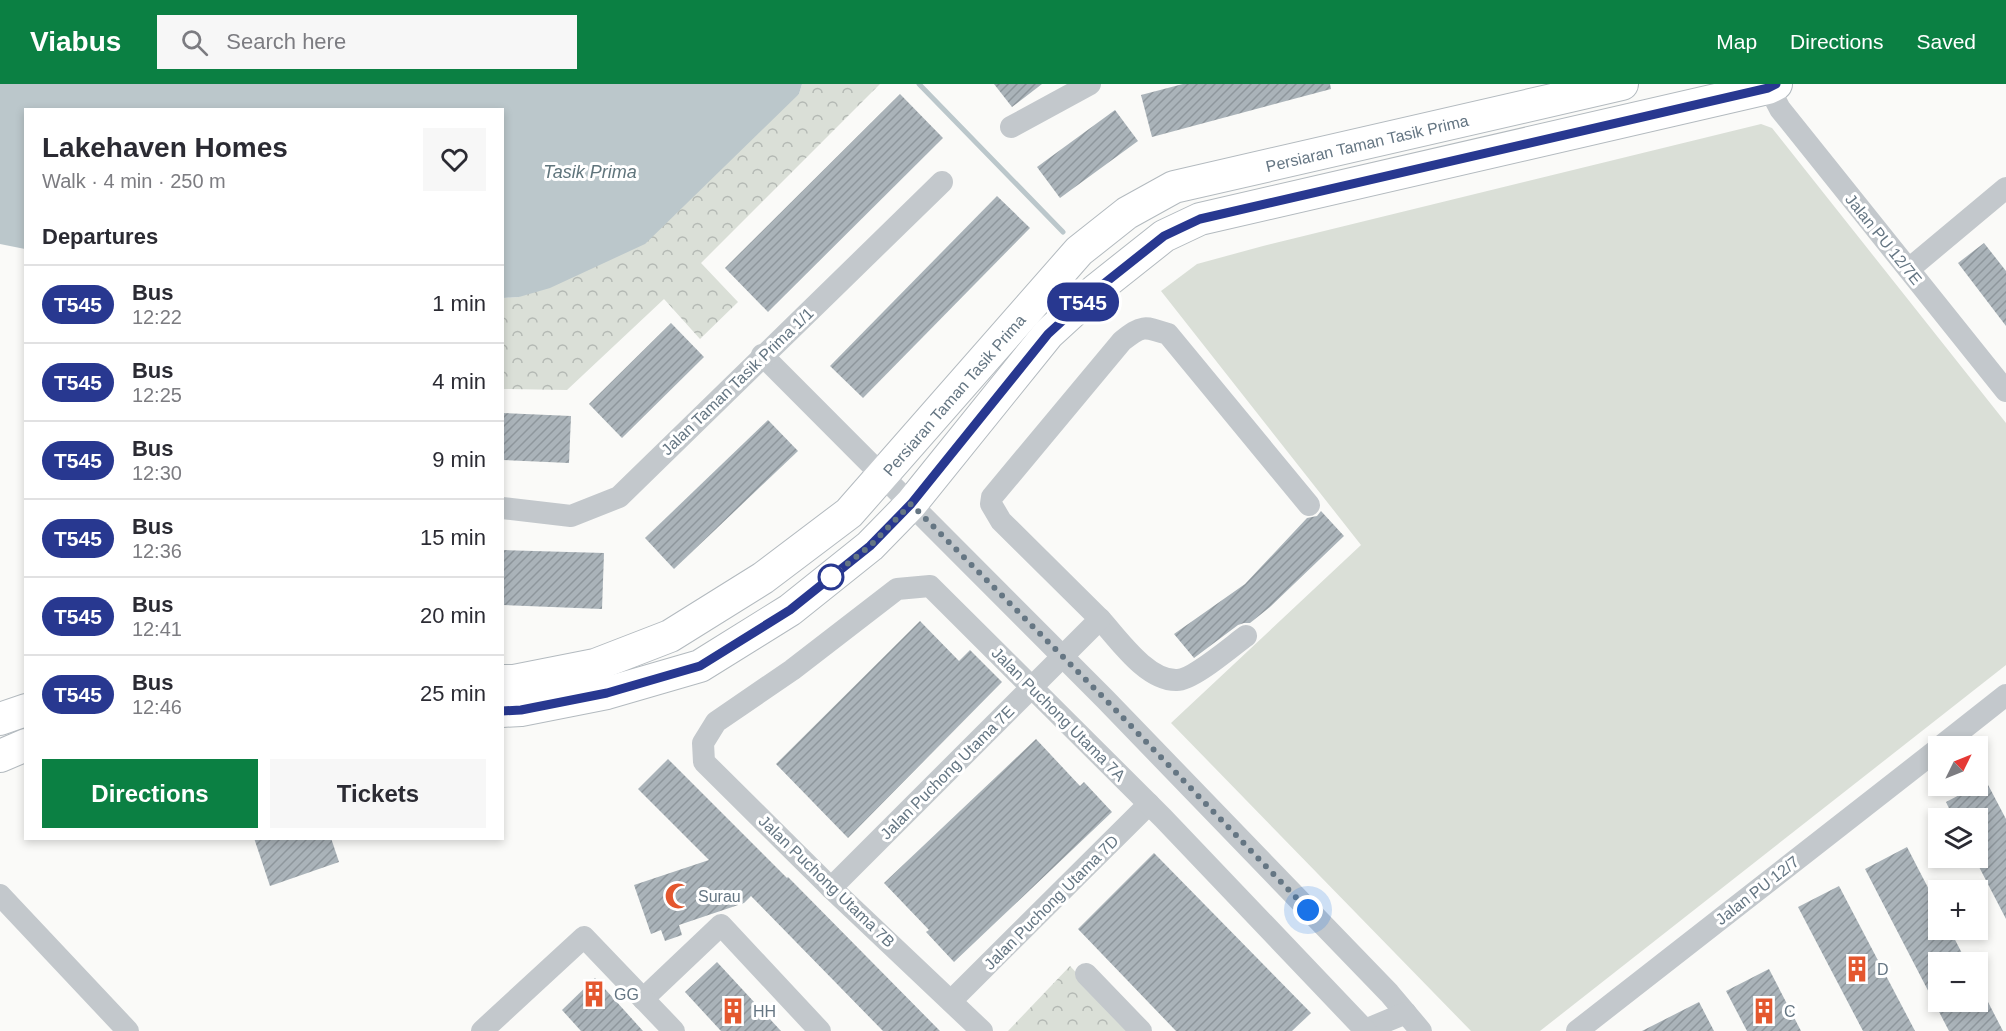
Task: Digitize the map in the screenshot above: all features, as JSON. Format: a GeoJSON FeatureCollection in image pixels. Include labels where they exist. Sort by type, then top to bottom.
{"type":"FeatureCollection","features":[{"type":"Feature","properties":{"kind":"main road","name":"Persiaran Taman Tasik Prima"},"geometry":{"type":"LineString","coordinates":[[504,681],[595,665],[670,636],[763,578],[849,513],[1079,250],[1127,213],[1174,187],[1622,84]]}},
{"type":"Feature","properties":{"kind":"main road","name":"Persiaran Taman Tasik Prima"},"geometry":{"type":"LineString","coordinates":[[504,711],[521,710],[607,693],[700,666],[790,610],[870,546],[911,504],[1048,334],[1096,290],[1173,231],[1200,219],[1770,85]]}},
{"type":"Feature","properties":{"kind":"main road"},"geometry":{"type":"LineString","coordinates":[[0,719],[24,711]]}},
{"type":"Feature","properties":{"kind":"main road"},"geometry":{"type":"LineString","coordinates":[[0,756],[24,746]]}},
{"type":"Feature","properties":{"kind":"street"},"geometry":{"type":"LineString","coordinates":[[1011,127],[1090,84]]}},
{"type":"Feature","properties":{"kind":"street","name":"Jalan PU 12/7E"},"geometry":{"type":"LineString","coordinates":[[1770,85],[1780,109],[2006,391]]}},
{"type":"Feature","properties":{"kind":"street","name":"Jalan Taman Tasik Prima 1/1"},"geometry":{"type":"LineString","coordinates":[[504,508],[571,516],[619,497],[762,355],[942,182]]}},
{"type":"Feature","properties":{"kind":"street"},"geometry":{"type":"LineString","coordinates":[[1909,269],[2006,188]]}},
{"type":"Feature","properties":{"kind":"street"},"geometry":{"type":"LineString","coordinates":[[1246,636],[1196,673],[1178,680],[1156,676],[1139,662],[1100,619],[1001,521],[991,504],[992,497],[1122,341],[1134,331],[1144,327],[1168,334],[1309,505]]}},
{"type":"Feature","properties":{"kind":"street"},"geometry":{"type":"LineString","coordinates":[[762,355],[1063,657],[1389,993],[1421,1031]]}},
{"type":"Feature","properties":{"kind":"street","name":"Jalan Puchong Utama 7A"},"geometry":{"type":"LineString","coordinates":[[716,722],[792,670],[897,589],[930,586],[1149,804],[1365,1030]]}},
{"type":"Feature","properties":{"kind":"street","name":"Jalan Puchong Utama 7E"},"geometry":{"type":"LineString","coordinates":[[831,888],[1100,619]]}},
{"type":"Feature","properties":{"kind":"street","name":"Jalan PU 12/7"},"geometry":{"type":"LineString","coordinates":[[1954,736],[2006,695]]}},
{"type":"Feature","properties":{"kind":"street","name":"Jalan Puchong Utama 7B"},"geometry":{"type":"LineString","coordinates":[[716,722],[703,743],[704,762],[831,888],[982,1031]]}},
{"type":"Feature","properties":{"kind":"street","name":"Jalan PU 12/7"},"geometry":{"type":"LineString","coordinates":[[1577,1031],[1928,757]]}},
{"type":"Feature","properties":{"kind":"street","name":"Jalan Puchong Utama 7D"},"geometry":{"type":"LineString","coordinates":[[951,1001],[1149,804]]}},
{"type":"Feature","properties":{"kind":"street"},"geometry":{"type":"LineString","coordinates":[[0,895],[128,1031]]}},
{"type":"Feature","properties":{"kind":"street"},"geometry":{"type":"LineString","coordinates":[[643,999],[722,925],[820,1031]]}},
{"type":"Feature","properties":{"kind":"street"},"geometry":{"type":"LineString","coordinates":[[482,1031],[584,937],[674,1031]]}},
{"type":"Feature","properties":{"kind":"street"},"geometry":{"type":"LineString","coordinates":[[1086,974],[1142,1031]]}},
{"type":"Feature","properties":{"kind":"street"},"geometry":{"type":"LineString","coordinates":[[1365,1030],[1406,1013]]}},
{"type":"Feature","properties":{"kind":"green space"},"geometry":{"type":"Polygon","coordinates":[[[802,84],[880,84],[701,263],[738,302],[700,339],[664,299],[567,390],[504,389],[504,298],[519,297],[799,94],[802,84]]]}},
{"type":"Feature","properties":{"kind":"green space"},"geometry":{"type":"Polygon","coordinates":[[[1761,124],[1772,128],[2006,423],[2006,665],[1540,1031],[1471,1031],[1171,723],[1361,545],[1161,291],[1197,264],[1761,124]]]}},
{"type":"Feature","properties":{"kind":"green space"},"geometry":{"type":"Polygon","coordinates":[[[1070,966],[1131,1031],[1008,1031],[1070,966]]]}},
{"type":"Feature","properties":{"kind":"water","name":"Tasik Prima"},"geometry":{"type":"Polygon","coordinates":[[[0,84],[802,84],[799,94],[645,244],[550,288],[519,297],[504,298],[504,108],[24,108],[24,249],[0,244],[0,84]]]}},
{"type":"Feature","properties":{"kind":"building"},"geometry":{"type":"Polygon","coordinates":[[[994,84],[1042,84],[1012,107],[994,84]]]}},
{"type":"Feature","properties":{"kind":"building"},"geometry":{"type":"Polygon","coordinates":[[[1183,84],[1330,84],[1331,89],[1152,137],[1141,95],[1183,84]]]}},
{"type":"Feature","properties":{"kind":"building"},"geometry":{"type":"Polygon","coordinates":[[[900,94],[943,138],[768,312],[725,268],[900,94]]]}},
{"type":"Feature","properties":{"kind":"building"},"geometry":{"type":"Polygon","coordinates":[[[1115,110],[1138,141],[1060,198],[1037,167],[1115,110]]]}},
{"type":"Feature","properties":{"kind":"building"},"geometry":{"type":"Polygon","coordinates":[[[997,196],[1030,228],[863,398],[830,366],[997,196]]]}},
{"type":"Feature","properties":{"kind":"building"},"geometry":{"type":"Polygon","coordinates":[[[1984,243],[2006,271],[2006,326],[1958,263],[1984,243]]]}},
{"type":"Feature","properties":{"kind":"building"},"geometry":{"type":"Polygon","coordinates":[[[671,323],[704,357],[622,438],[589,404],[671,323]]]}},
{"type":"Feature","properties":{"kind":"building"},"geometry":{"type":"Polygon","coordinates":[[[504,413],[571,416],[569,463],[504,460],[504,413]]]}},
{"type":"Feature","properties":{"kind":"building"},"geometry":{"type":"Polygon","coordinates":[[[768,420],[798,451],[674,569],[645,538],[768,420]]]}},
{"type":"Feature","properties":{"kind":"building"},"geometry":{"type":"Polygon","coordinates":[[[1321,511],[1344,536],[1270,607],[1250,623],[1238,625],[1194,658],[1174,634],[1245,584],[1307,518],[1317,516],[1321,511]]]}},
{"type":"Feature","properties":{"kind":"building"},"geometry":{"type":"Polygon","coordinates":[[[504,550],[604,553],[602,609],[504,605],[504,550]]]}},
{"type":"Feature","properties":{"kind":"building"},"geometry":{"type":"Polygon","coordinates":[[[920,621],[959,661],[970,650],[1002,682],[848,838],[776,764],[920,621]]]}},
{"type":"Feature","properties":{"kind":"building"},"geometry":{"type":"Polygon","coordinates":[[[1036,739],[1080,786],[1084,782],[1112,812],[954,962],[926,932],[929,930],[884,883],[1036,739]]]}},
{"type":"Feature","properties":{"kind":"building"},"geometry":{"type":"Polygon","coordinates":[[[668,759],[940,1031],[883,1031],[751,896],[744,903],[679,925],[682,935],[665,941],[661,930],[651,934],[634,885],[709,860],[638,789],[668,759]]]}},
{"type":"Feature","properties":{"kind":"building"},"geometry":{"type":"Polygon","coordinates":[[[1988,785],[2006,819],[2006,919],[1988,880],[1980,868],[1988,868],[1988,808],[1949,808],[1946,802],[1957,796],[1988,796],[1988,785]]]}},
{"type":"Feature","properties":{"kind":"building"},"geometry":{"type":"Polygon","coordinates":[[[255,840],[332,840],[339,862],[270,886],[255,840]]]}},
{"type":"Feature","properties":{"kind":"building"},"geometry":{"type":"Polygon","coordinates":[[[1907,847],[1928,888],[1928,940],[1955,940],[1961,952],[1928,952],[1928,990],[1865,869],[1907,847]]]}},
{"type":"Feature","properties":{"kind":"building"},"geometry":{"type":"Polygon","coordinates":[[[1154,853],[1311,1013],[1292,1031],[1176,1031],[1078,929],[1154,853]]]}},
{"type":"Feature","properties":{"kind":"building","name":"D"},"geometry":{"type":"Polygon","coordinates":[[[1839,886],[1915,1031],[1863,1031],[1798,907],[1839,886]]]}},
{"type":"Feature","properties":{"kind":"building","name":"HH"},"geometry":{"type":"Polygon","coordinates":[[[717,962],[781,1031],[721,1031],[685,992],[717,962]]]}},
{"type":"Feature","properties":{"kind":"building","name":"C"},"geometry":{"type":"Polygon","coordinates":[[[1769,969],[1801,1031],[1747,1031],[1726,991],[1769,969]]]}},
{"type":"Feature","properties":{"kind":"building","name":"GG"},"geometry":{"type":"Polygon","coordinates":[[[595,978],[643,1031],[581,1031],[562,1010],[595,978]]]}},
{"type":"Feature","properties":{"kind":"building"},"geometry":{"type":"Polygon","coordinates":[[[1699,1002],[1714,1031],[1642,1031],[1699,1002]]]}},
{"type":"Feature","properties":{"kind":"building"},"geometry":{"type":"Polygon","coordinates":[[[1988,1002],[2003,1031],[1949,1031],[1939,1012],[1988,1012],[1988,1002]]]}},
{"type":"Feature","properties":{"kind":"waterway"},"geometry":{"type":"LineString","coordinates":[[919,84],[1063,232]]}},
{"type":"Feature","properties":{"kind":"bus line","name":"T545"},"geometry":{"type":"LineString","coordinates":[[504,711],[521,710],[607,693],[700,666],[790,610],[870,546],[911,504],[1048,334],[1096,290],[1164,236],[1200,219],[1768,88],[1776,84]]}},
{"type":"Feature","properties":{"kind":"place","name":"Surau"},"geometry":{"type":"Point","coordinates":[678,896]}},
{"type":"Feature","properties":{"kind":"place","name":"D"},"geometry":{"type":"Point","coordinates":[1857,969]}},
{"type":"Feature","properties":{"kind":"place","name":"GG"},"geometry":{"type":"Point","coordinates":[594,994]}},
{"type":"Feature","properties":{"kind":"place","name":"HH"},"geometry":{"type":"Point","coordinates":[733,1011]}},
{"type":"Feature","properties":{"kind":"place","name":"C"},"geometry":{"type":"Point","coordinates":[1764,1011]}},
{"type":"Feature","properties":{"kind":"route"},"geometry":{"type":"LineString","coordinates":[[831,577],[870,546],[911,504],[1105,699],[1308,910]]}}]}
